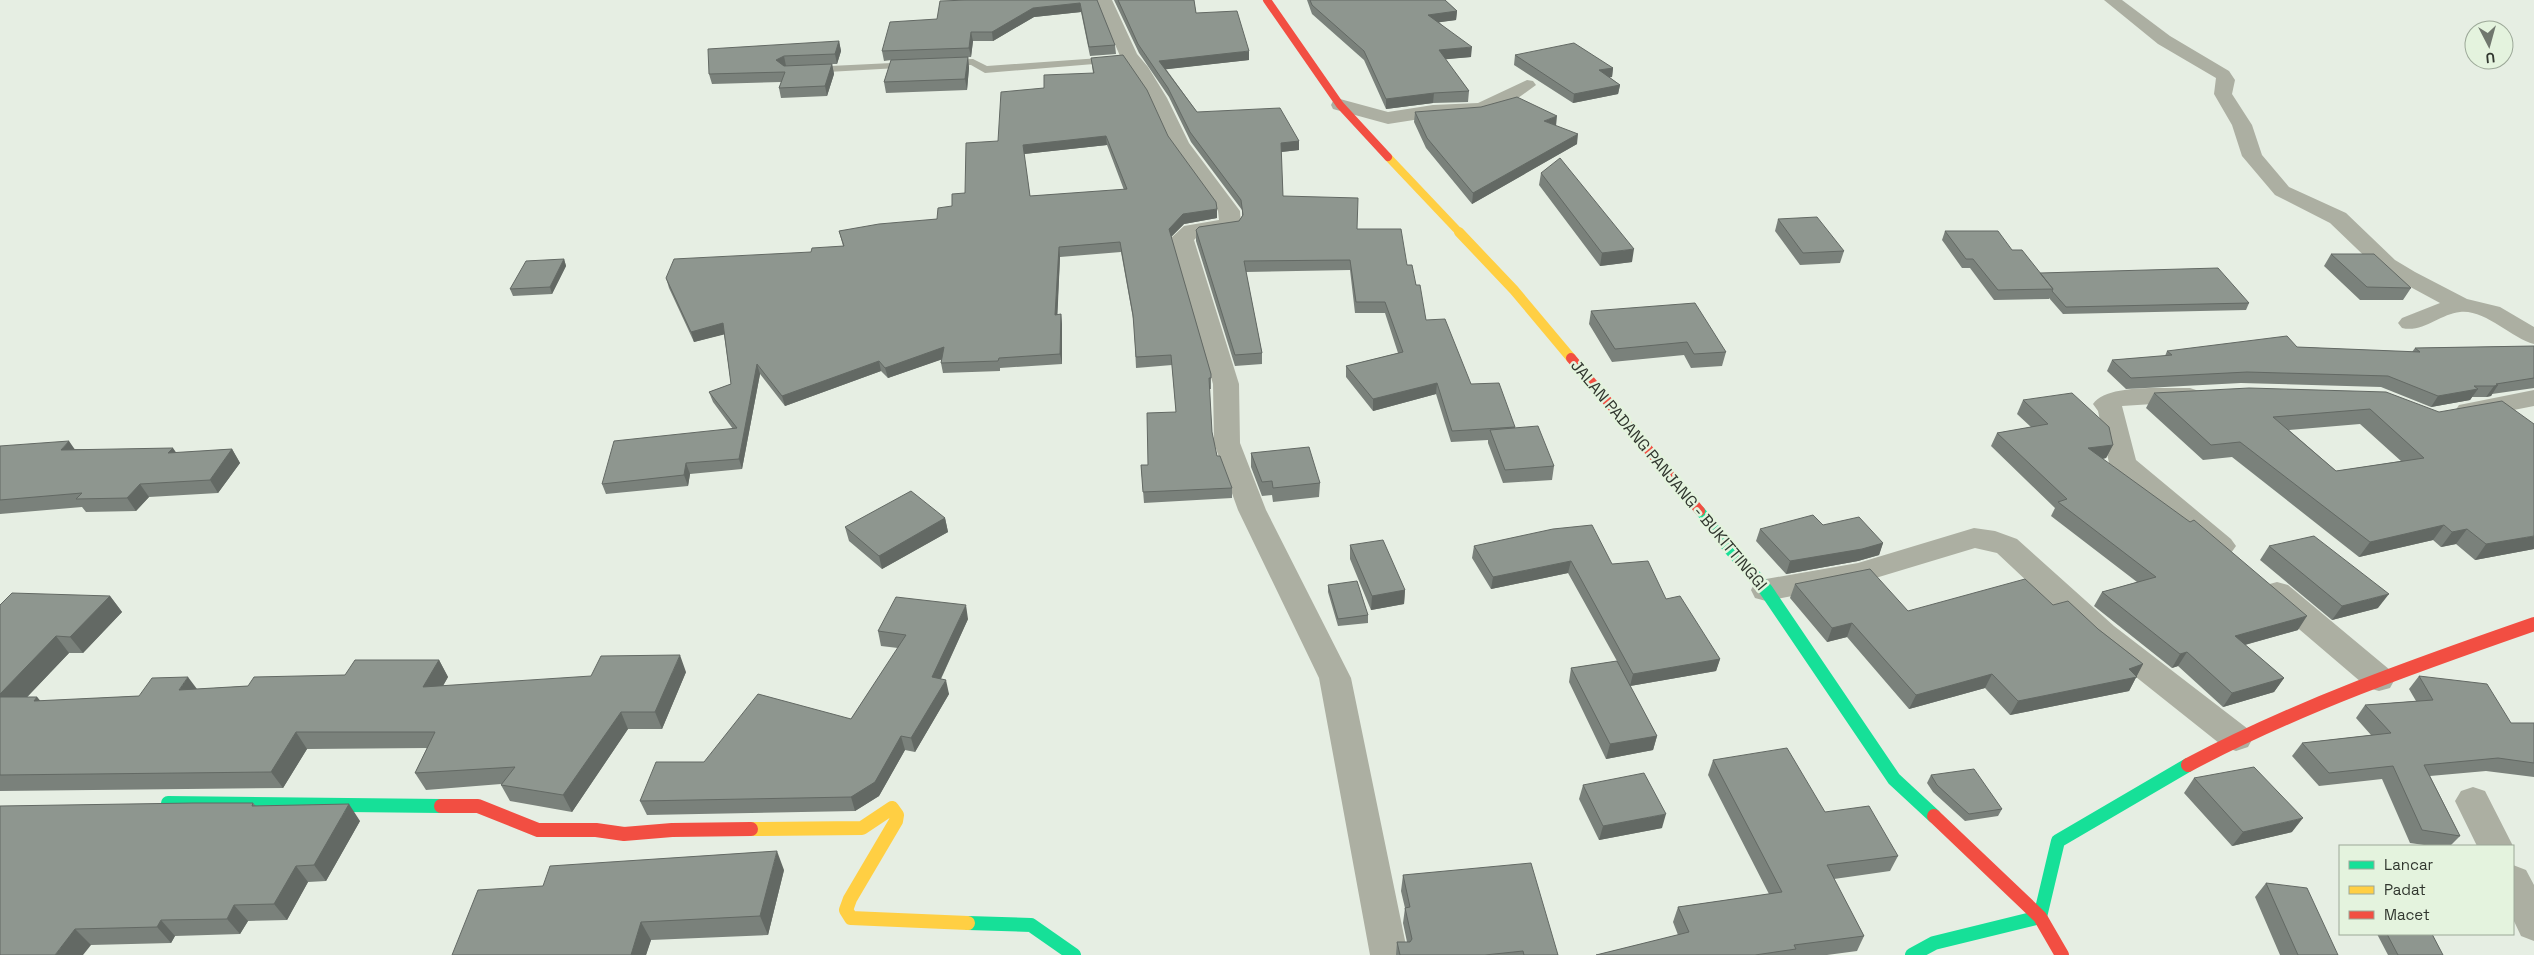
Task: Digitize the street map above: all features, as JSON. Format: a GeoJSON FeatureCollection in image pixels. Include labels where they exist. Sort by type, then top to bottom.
{"type":"FeatureCollection","features":[{"type":"Feature","properties":{"kind":"main road","name":"JALAN PADANG PANJANG - BUKITTINGGI"},"geometry":{"type":"LineString","coordinates":[[1267,0],[1340,105],[1514,290],[1766,590],[1894,779],[2040,917],[2062,955]]}},
{"type":"Feature","properties":{"kind":"main road"},"geometry":{"type":"LineString","coordinates":[[1912,955],[1934,943],[2040,917],[2058,841],[2236,738],[2379,678],[2534,624]]}},
{"type":"Feature","properties":{"kind":"main road"},"geometry":{"type":"LineString","coordinates":[[157,804],[478,806],[538,830],[596,830],[624,834],[672,830],[862,828],[892,808],[897,815],[896,821],[850,900],[846,910],[851,918],[1031,925],[1074,955]]}},
{"type":"Feature","properties":{"kind":"street"},"geometry":{"type":"LineString","coordinates":[[1104,0],[1126,47],[1158,98],[1180,144],[1229,211],[1230,225],[1192,231],[1182,238],[1226,384],[1227,443],[1252,510],[1335,678],[1351,748],[1389,955]]}},
{"type":"Feature","properties":{"kind":"street"},"geometry":{"type":"LineString","coordinates":[[2112,0],[2164,40],[2223,75],[2226,80],[2223,94],[2242,125],[2252,156],[2282,191],[2299,201],[2323,209],[2338,218],[2387,265],[2459,304],[2492,312],[2534,336]]}},
{"type":"Feature","properties":{"kind":"street"},"geometry":{"type":"LineString","coordinates":[[1340,105],[1388,118],[1433,111],[1481,108],[1504,99],[1527,84]]}},
{"type":"Feature","properties":{"kind":"street"},"geometry":{"type":"LineString","coordinates":[[2410,323],[2459,304]]}},
{"type":"Feature","properties":{"kind":"street"},"geometry":{"type":"LineString","coordinates":[[2212,394],[2123,399],[2106,404],[2111,410],[2123,463],[2238,560]]}},
{"type":"Feature","properties":{"kind":"street"},"geometry":{"type":"LineString","coordinates":[[2439,415],[2534,398]]}},
{"type":"Feature","properties":{"kind":"street"},"geometry":{"type":"LineString","coordinates":[[1766,590],[1860,573],[1974,538],[1995,541],[2007,546],[2103,634],[2236,738]]}},
{"type":"Feature","properties":{"kind":"street"},"geometry":{"type":"LineString","coordinates":[[2260,578],[2379,678]]}},
{"type":"Feature","properties":{"kind":"street"},"geometry":{"type":"LineString","coordinates":[[2472,801],[2494,845]]}},
{"type":"Feature","properties":{"kind":"street"},"geometry":{"type":"LineString","coordinates":[[2514,883],[2534,924]]}},
{"type":"Feature","properties":{"kind":"lane"},"geometry":{"type":"LineString","coordinates":[[795,70],[973,62],[985,70],[1122,59],[1126,47]]}},
{"type":"Feature","properties":{"kind":"building"},"geometry":{"type":"Polygon","coordinates":[[[1097,0],[1115,45],[1089,47],[1080,3],[1033,8],[992,32],[971,32],[969,48],[882,51],[890,22],[937,19],[940,1],[1097,0]]]}},
{"type":"Feature","properties":{"kind":"building"},"geometry":{"type":"Polygon","coordinates":[[[1118,0],[1194,0],[1196,13],[1237,11],[1249,51],[1159,61],[1197,112],[1280,108],[1299,141],[1281,143],[1283,196],[1358,198],[1357,229],[1401,229],[1407,265],[1412,265],[1416,285],[1420,285],[1426,320],[1445,319],[1471,384],[1499,383],[1515,427],[1452,431],[1437,383],[1373,399],[1346,366],[1403,352],[1385,302],[1356,302],[1350,260],[1244,261],[1262,353],[1235,355],[1196,230],[1199,227],[1239,221],[1243,215],[1241,200],[1190,132],[1168,88],[1138,44],[1118,0]]]}},
{"type":"Feature","properties":{"kind":"building"},"geometry":{"type":"Polygon","coordinates":[[[1310,0],[1445,0],[1457,11],[1428,15],[1472,47],[1439,50],[1469,91],[1386,99],[1364,51],[1312,5],[1310,0]]]}},
{"type":"Feature","properties":{"kind":"building"},"geometry":{"type":"Polygon","coordinates":[[[839,41],[835,54],[784,56],[776,60],[784,66],[832,64],[825,86],[779,88],[785,72],[709,74],[708,49],[839,41]]]}},
{"type":"Feature","properties":{"kind":"building"},"geometry":{"type":"Polygon","coordinates":[[[1574,43],[1613,68],[1599,70],[1620,85],[1574,94],[1515,55],[1574,43]]]}},
{"type":"Feature","properties":{"kind":"building"},"geometry":{"type":"Polygon","coordinates":[[[1123,55],[1147,90],[1168,136],[1216,202],[1217,209],[1183,214],[1169,229],[1211,374],[1211,378],[1209,378],[1212,432],[1217,456],[1220,456],[1232,488],[1143,492],[1141,465],[1148,465],[1147,413],[1176,412],[1171,355],[1136,357],[1133,315],[1120,242],[1059,247],[1055,315],[1061,314],[1060,354],[999,358],[998,361],[941,363],[944,347],[885,368],[879,361],[782,396],[757,364],[739,459],[686,463],[684,475],[602,484],[614,441],[737,428],[709,392],[731,384],[723,323],[691,332],[666,278],[674,259],[811,252],[812,248],[844,246],[839,231],[879,224],[937,219],[938,208],[952,206],[952,194],[965,193],[966,143],[998,141],[1001,92],[1044,88],[1044,75],[1094,73],[1091,58],[1123,55]],[[1106,136],[1023,145],[1030,196],[1127,189],[1106,136]]]}},
{"type":"Feature","properties":{"kind":"building"},"geometry":{"type":"Polygon","coordinates":[[[968,57],[965,79],[884,82],[891,60],[968,57]]]}},
{"type":"Feature","properties":{"kind":"building"},"geometry":{"type":"Polygon","coordinates":[[[1517,97],[1557,116],[1544,121],[1578,134],[1473,193],[1427,138],[1415,112],[1481,107],[1517,97]]]}},
{"type":"Feature","properties":{"kind":"building"},"geometry":{"type":"Polygon","coordinates":[[[1560,158],[1634,249],[1602,253],[1541,173],[1560,158]]]}},
{"type":"Feature","properties":{"kind":"building"},"geometry":{"type":"Polygon","coordinates":[[[1817,217],[1844,251],[1803,253],[1778,219],[1817,217]]]}},
{"type":"Feature","properties":{"kind":"building"},"geometry":{"type":"Polygon","coordinates":[[[1945,231],[1998,231],[2012,250],[2022,250],[2053,289],[1998,290],[1973,259],[1966,259],[1945,231]]]}},
{"type":"Feature","properties":{"kind":"building"},"geometry":{"type":"Polygon","coordinates":[[[2331,254],[2374,254],[2411,288],[2367,287],[2331,254]]]}},
{"type":"Feature","properties":{"kind":"building"},"geometry":{"type":"Polygon","coordinates":[[[564,259],[550,287],[510,289],[526,261],[564,259]]]}},
{"type":"Feature","properties":{"kind":"building"},"geometry":{"type":"Polygon","coordinates":[[[2218,268],[2249,303],[2066,307],[2040,273],[2218,268]]]}},
{"type":"Feature","properties":{"kind":"building"},"geometry":{"type":"Polygon","coordinates":[[[1695,303],[1726,352],[1694,354],[1687,342],[1615,349],[1591,311],[1695,303]]]}},
{"type":"Feature","properties":{"kind":"building"},"geometry":{"type":"Polygon","coordinates":[[[2287,336],[2297,347],[2420,352],[2415,348],[2534,346],[2534,378],[2496,384],[2498,385],[2494,386],[2474,386],[2478,389],[2438,396],[2388,376],[2247,372],[2131,378],[2112,360],[2172,355],[2167,351],[2287,336]]]}},
{"type":"Feature","properties":{"kind":"building"},"geometry":{"type":"Polygon","coordinates":[[[2249,388],[2386,392],[2439,412],[2502,401],[2534,424],[2534,536],[2486,544],[2467,529],[2452,532],[2444,525],[2370,542],[2240,442],[2211,445],[2154,393],[2249,388]],[[2370,409],[2273,417],[2336,471],[2424,458],[2370,409]]]}},
{"type":"Feature","properties":{"kind":"building"},"geometry":{"type":"Polygon","coordinates":[[[2072,393],[2109,427],[2113,445],[2088,448],[2190,522],[2194,520],[2307,616],[2235,636],[2284,678],[2232,693],[2187,652],[2180,654],[2102,592],[2156,577],[2058,502],[2067,499],[1997,433],[2048,424],[2023,400],[2072,393]]]}},
{"type":"Feature","properties":{"kind":"building"},"geometry":{"type":"Polygon","coordinates":[[[1538,426],[1554,466],[1505,470],[1490,430],[1538,426]]]}},
{"type":"Feature","properties":{"kind":"building"},"geometry":{"type":"Polygon","coordinates":[[[69,441],[61,450],[173,448],[168,453],[232,449],[210,480],[140,484],[127,498],[76,499],[82,493],[0,500],[0,446],[69,441]]]}},
{"type":"Feature","properties":{"kind":"building"},"geometry":{"type":"Polygon","coordinates":[[[1309,447],[1320,483],[1273,488],[1272,481],[1262,482],[1251,453],[1309,447]]]}},
{"type":"Feature","properties":{"kind":"building"},"geometry":{"type":"Polygon","coordinates":[[[911,491],[945,518],[879,556],[845,527],[911,491]]]}},
{"type":"Feature","properties":{"kind":"building"},"geometry":{"type":"Polygon","coordinates":[[[1813,515],[1823,525],[1859,517],[1883,543],[1862,549],[1790,561],[1760,529],[1813,515]]]}},
{"type":"Feature","properties":{"kind":"building"},"geometry":{"type":"Polygon","coordinates":[[[1592,525],[1612,564],[1648,561],[1666,599],[1680,596],[1720,659],[1633,674],[1571,561],[1493,577],[1474,546],[1553,529],[1592,525]]]}},
{"type":"Feature","properties":{"kind":"building"},"geometry":{"type":"Polygon","coordinates":[[[2314,536],[2389,594],[2342,606],[2269,546],[2314,536]]]}},
{"type":"Feature","properties":{"kind":"building"},"geometry":{"type":"Polygon","coordinates":[[[1383,540],[1405,590],[1372,596],[1350,545],[1383,540]]]}},
{"type":"Feature","properties":{"kind":"building"},"geometry":{"type":"Polygon","coordinates":[[[1870,569],[1908,611],[2025,579],[2053,605],[2068,601],[2098,629],[2143,664],[2129,669],[2137,677],[2018,701],[1992,674],[1916,695],[1852,623],[1832,628],[1795,584],[1870,569]]]}},
{"type":"Feature","properties":{"kind":"building"},"geometry":{"type":"Polygon","coordinates":[[[1357,581],[1368,615],[1338,619],[1328,585],[1357,581]]]}},
{"type":"Feature","properties":{"kind":"building"},"geometry":{"type":"Polygon","coordinates":[[[12,593],[110,596],[70,637],[56,636],[0,694],[0,605],[12,593]]]}},
{"type":"Feature","properties":{"kind":"building"},"geometry":{"type":"Polygon","coordinates":[[[896,597],[966,605],[932,677],[946,680],[911,738],[901,736],[875,782],[851,797],[640,801],[656,762],[704,762],[758,694],[851,719],[906,635],[878,631],[896,597]]]}},
{"type":"Feature","properties":{"kind":"building"},"geometry":{"type":"Polygon","coordinates":[[[680,655],[655,712],[621,712],[563,795],[501,785],[515,767],[415,773],[435,732],[296,732],[271,772],[0,775],[0,697],[37,697],[34,701],[139,696],[152,678],[188,677],[179,690],[248,686],[254,677],[345,675],[355,660],[439,660],[423,687],[591,676],[601,656],[680,655]]]}},
{"type":"Feature","properties":{"kind":"building"},"geometry":{"type":"Polygon","coordinates":[[[1617,661],[1657,736],[1610,744],[1571,668],[1617,661]]]}},
{"type":"Feature","properties":{"kind":"building"},"geometry":{"type":"Polygon","coordinates":[[[2419,676],[2487,684],[2511,723],[2534,723],[2534,763],[2498,758],[2424,765],[2460,836],[2422,830],[2393,766],[2329,773],[2302,743],[2391,733],[2365,705],[2433,700],[2419,676]]]}},
{"type":"Feature","properties":{"kind":"building"},"geometry":{"type":"Polygon","coordinates":[[[1787,748],[1825,812],[1869,806],[1898,856],[1827,865],[1864,936],[1794,945],[1796,949],[1755,955],[1596,955],[1689,932],[1678,907],[1782,892],[1713,760],[1787,748]]]}},
{"type":"Feature","properties":{"kind":"building"},"geometry":{"type":"Polygon","coordinates":[[[2254,767],[2303,818],[2243,832],[2194,778],[2254,767]]]}},
{"type":"Feature","properties":{"kind":"building"},"geometry":{"type":"Polygon","coordinates":[[[1974,769],[2002,809],[1969,814],[1937,785],[1931,775],[1974,769]]]}},
{"type":"Feature","properties":{"kind":"building"},"geometry":{"type":"Polygon","coordinates":[[[1644,773],[1666,814],[1603,826],[1583,785],[1644,773]]]}},
{"type":"Feature","properties":{"kind":"building"},"geometry":{"type":"Polygon","coordinates":[[[253,803],[252,806],[349,804],[314,865],[296,866],[274,904],[234,905],[227,919],[161,920],[157,927],[75,929],[55,955],[0,955],[0,806],[253,803]]]}},
{"type":"Feature","properties":{"kind":"building"},"geometry":{"type":"Polygon","coordinates":[[[777,851],[760,916],[641,922],[631,955],[452,955],[478,890],[543,886],[550,866],[777,851]]]}},
{"type":"Feature","properties":{"kind":"building"},"geometry":{"type":"Polygon","coordinates":[[[1531,863],[1558,955],[1524,955],[1523,951],[1485,955],[1400,955],[1397,942],[1410,942],[1412,939],[1405,908],[1410,907],[1403,875],[1531,863]]]}},
{"type":"Feature","properties":{"kind":"building"},"geometry":{"type":"Polygon","coordinates":[[[2266,883],[2307,888],[2338,955],[2298,955],[2266,883]]]}},
{"type":"Feature","properties":{"kind":"building"},"geometry":{"type":"Polygon","coordinates":[[[2388,935],[2433,935],[2443,955],[2398,955],[2388,935]]]}},
{"type":"Feature","properties":{"kind":"traffic: fast"},"geometry":{"type":"LineString","coordinates":[[1700,511],[1766,590],[1894,779],[1934,816]]}},
{"type":"Feature","properties":{"kind":"traffic: fast"},"geometry":{"type":"LineString","coordinates":[[1912,955],[1934,943],[2040,917],[2058,841],[2188,765]]}},
{"type":"Feature","properties":{"kind":"traffic: fast"},"geometry":{"type":"LineString","coordinates":[[168,803],[441,806]]}},
{"type":"Feature","properties":{"kind":"traffic: fast"},"geometry":{"type":"LineString","coordinates":[[968,923],[1031,925],[1074,955]]}},
{"type":"Feature","properties":{"kind":"traffic: slow"},"geometry":{"type":"LineString","coordinates":[[1388,157],[1514,290],[1571,358]]}},
{"type":"Feature","properties":{"kind":"traffic: slow"},"geometry":{"type":"LineString","coordinates":[[751,829],[862,828],[892,808],[897,815],[896,821],[850,899],[846,910],[851,918],[968,923]]}},
{"type":"Feature","properties":{"kind":"traffic: jam"},"geometry":{"type":"LineString","coordinates":[[1267,0],[1340,105],[1388,157]]}},
{"type":"Feature","properties":{"kind":"traffic: jam"},"geometry":{"type":"LineString","coordinates":[[1571,358],[1700,511]]}},
{"type":"Feature","properties":{"kind":"traffic: jam"},"geometry":{"type":"LineString","coordinates":[[2188,765],[2229,743],[2315,704],[2534,624]]}},
{"type":"Feature","properties":{"kind":"traffic: jam"},"geometry":{"type":"LineString","coordinates":[[441,806],[478,806],[538,830],[596,830],[624,834],[672,830],[751,829]]}},
{"type":"Feature","properties":{"kind":"traffic: jam"},"geometry":{"type":"LineString","coordinates":[[1934,816],[2040,917],[2062,955]]}}]}
